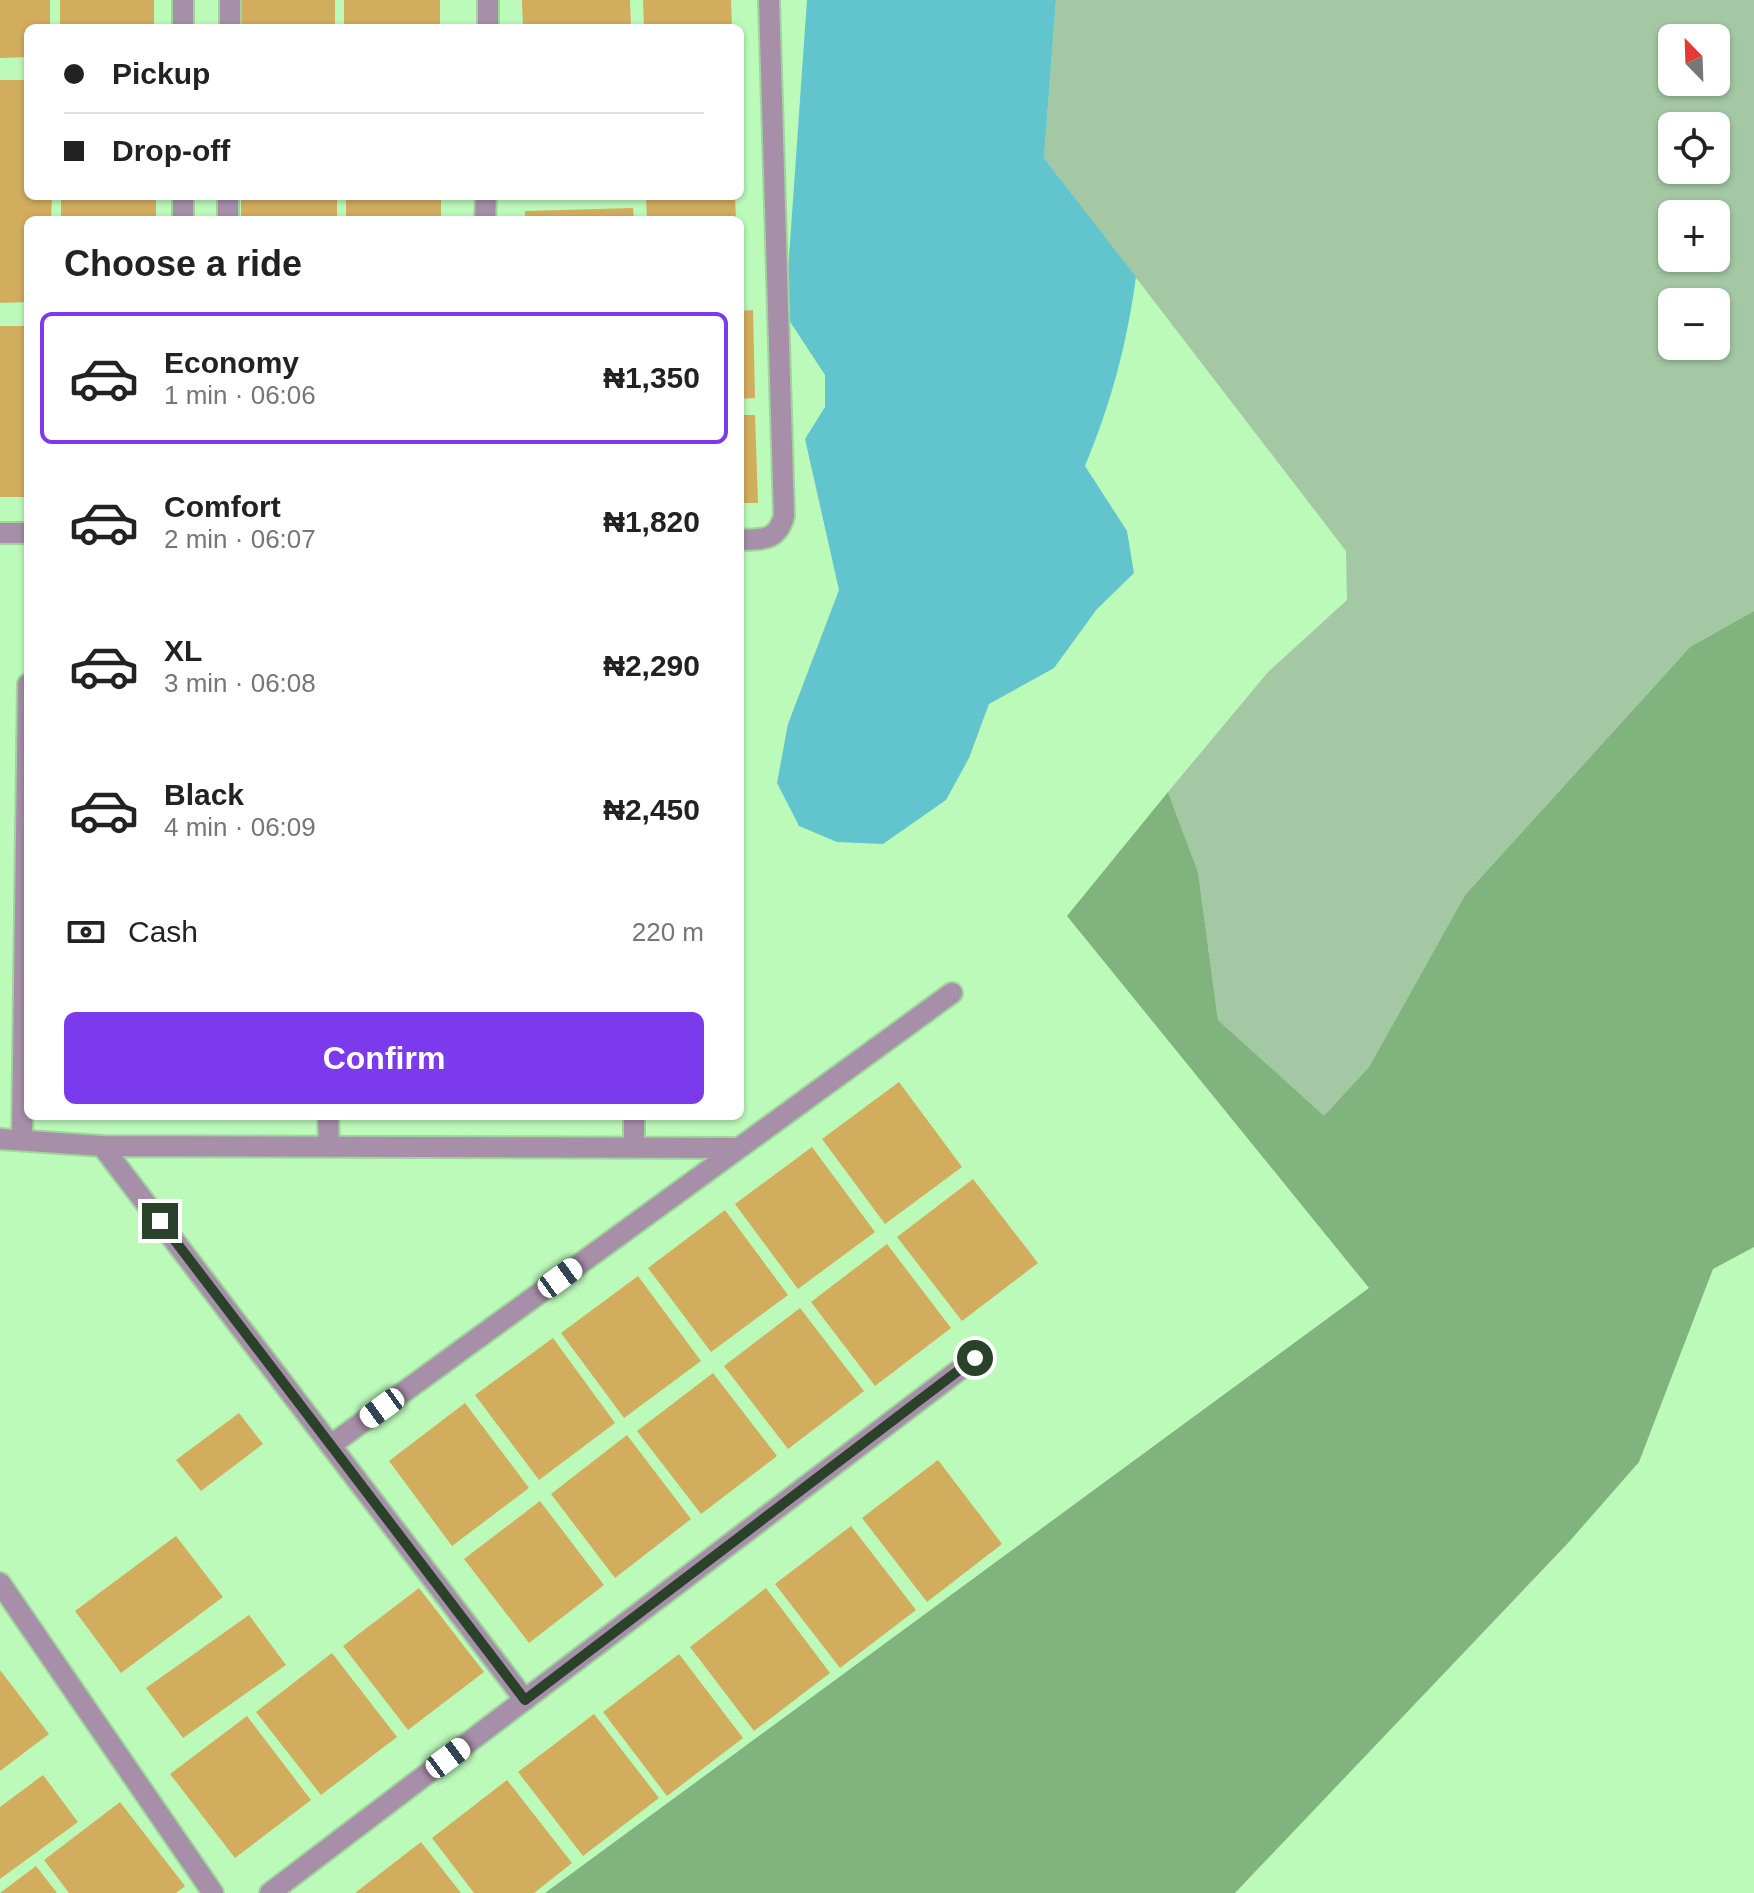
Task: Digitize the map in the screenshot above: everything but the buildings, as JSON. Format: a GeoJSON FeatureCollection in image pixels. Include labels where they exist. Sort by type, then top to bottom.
{"type":"FeatureCollection","features":[{"type":"Feature","properties":{"kind":"street"},"geometry":{"type":"LineString","coordinates":[[183,0],[183,24]]}},
{"type":"Feature","properties":{"kind":"street"},"geometry":{"type":"LineString","coordinates":[[230,0],[230,24]]}},
{"type":"Feature","properties":{"kind":"street"},"geometry":{"type":"LineString","coordinates":[[488,0],[488,24]]}},
{"type":"Feature","properties":{"kind":"street"},"geometry":{"type":"LineString","coordinates":[[744,540],[770,539],[780,531],[784,516],[769,0]]}},
{"type":"Feature","properties":{"kind":"street"},"geometry":{"type":"LineString","coordinates":[[0,533],[24,533]]}},
{"type":"Feature","properties":{"kind":"street"},"geometry":{"type":"LineString","coordinates":[[22,1140],[24,988]]}},
{"type":"Feature","properties":{"kind":"street"},"geometry":{"type":"LineString","coordinates":[[331,1445],[952,993]]}},
{"type":"Feature","properties":{"kind":"street"},"geometry":{"type":"LineString","coordinates":[[328,1120],[329,1146]]}},
{"type":"Feature","properties":{"kind":"street"},"geometry":{"type":"LineString","coordinates":[[634,1120],[634,1147]]}},
{"type":"Feature","properties":{"kind":"street"},"geometry":{"type":"LineString","coordinates":[[0,1139],[102,1146],[739,1148]]}},
{"type":"Feature","properties":{"kind":"street"},"geometry":{"type":"LineString","coordinates":[[102,1146],[525,1700]]}},
{"type":"Feature","properties":{"kind":"street"},"geometry":{"type":"LineString","coordinates":[[270,1893],[975,1358]]}},
{"type":"Feature","properties":{"kind":"street"},"geometry":{"type":"LineString","coordinates":[[0,1583],[213,1893]]}},
{"type":"Feature","properties":{"kind":"green space"},"geometry":{"type":"Polygon","coordinates":[[[1056,0],[1754,0],[1754,611],[1690,647],[1465,895],[1369,1067],[1324,1117],[1218,1020],[1198,872],[1168,792],[1268,672],[1347,600],[1346,551],[1044,158],[1056,0]]]}},
{"type":"Feature","properties":{"kind":"green space"},"geometry":{"type":"Polygon","coordinates":[[[1754,611],[1754,1247],[1713,1269],[1639,1462],[1568,1543],[1235,1893],[545,1893],[1369,1288],[1067,916],[1168,792],[1198,872],[1218,1020],[1324,1116],[1369,1067],[1465,895],[1690,647],[1754,611]]]}},
{"type":"Feature","properties":{"kind":"water"},"geometry":{"type":"Polygon","coordinates":[[[807,0],[1056,0],[1044,158],[1136,277],[1117,373],[1085,466],[1127,531],[1134,573],[1097,609],[1054,668],[989,704],[969,758],[946,800],[883,844],[837,842],[799,826],[777,783],[788,724],[839,590],[805,439],[825,407],[825,375],[785,314],[807,0]]]}},
{"type":"Feature","properties":{"kind":"route"},"geometry":{"type":"LineString","coordinates":[[160,1221],[525,1700],[975,1358]]}}]}
